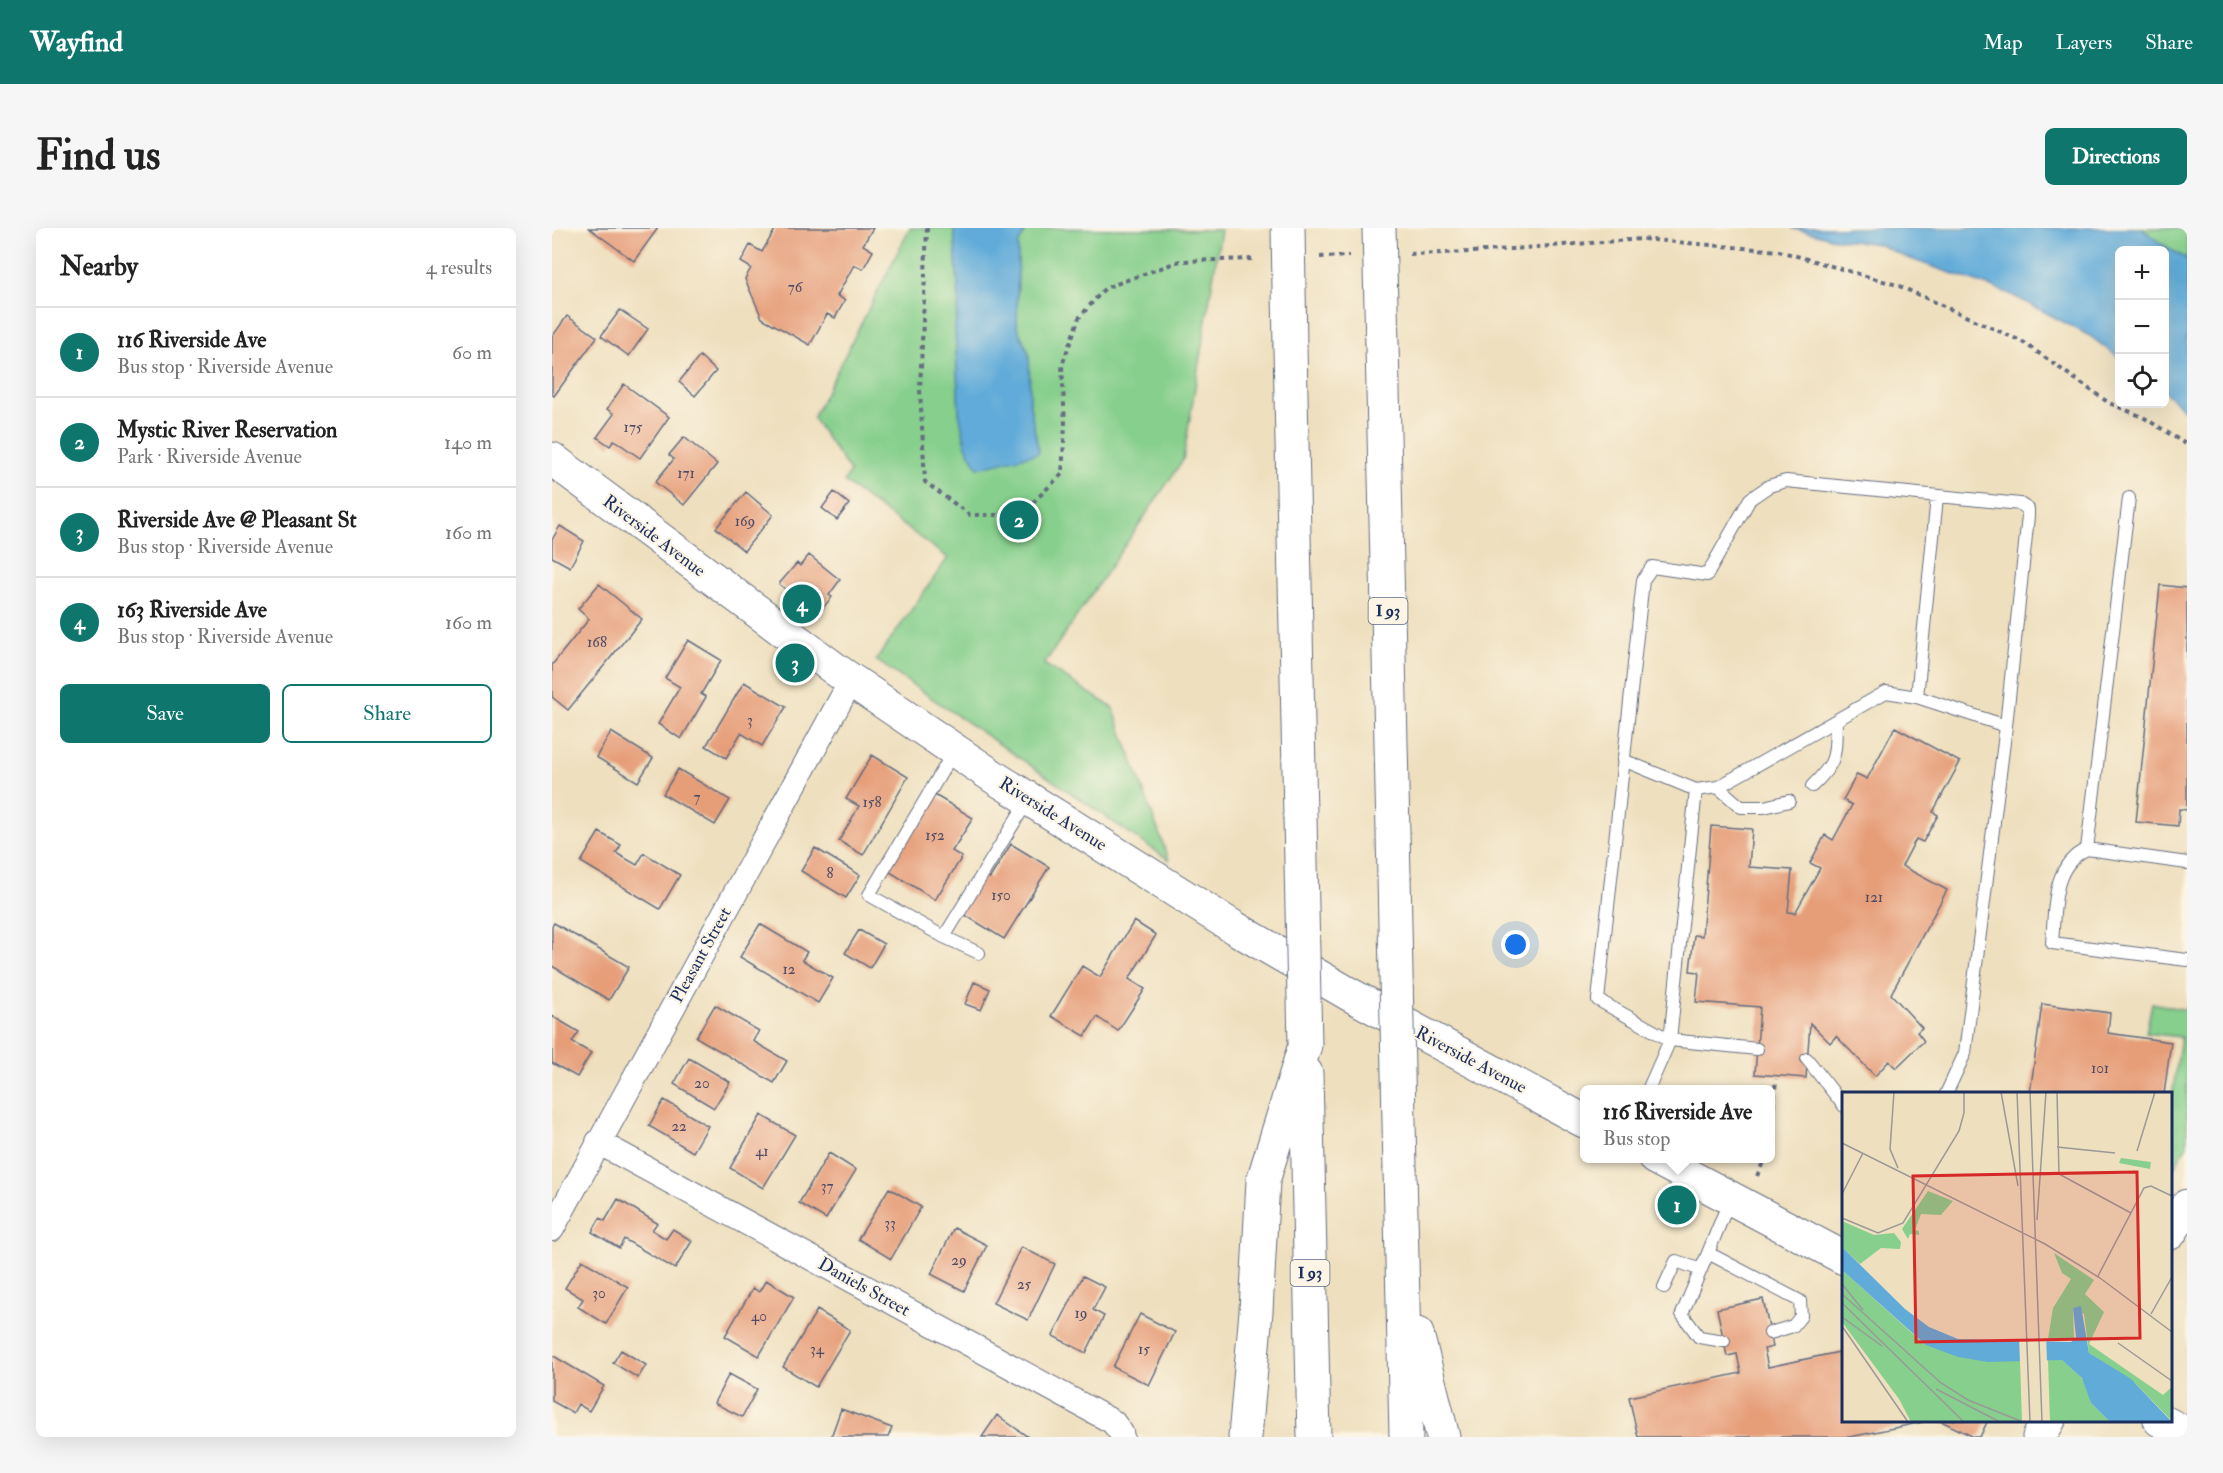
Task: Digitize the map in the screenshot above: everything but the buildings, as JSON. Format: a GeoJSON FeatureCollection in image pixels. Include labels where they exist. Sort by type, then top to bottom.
{"type":"FeatureCollection","features":[{"type":"Feature","properties":{"kind":"main road","name":"I 93"},"geometry":{"type":"LineString","coordinates":[[1287,228],[1305,1045],[1298,1103],[1314,1437]]}},
{"type":"Feature","properties":{"kind":"main road","name":"I 93"},"geometry":{"type":"LineString","coordinates":[[1379,228],[1406,1437]]}},
{"type":"Feature","properties":{"kind":"main road","name":"Riverside Avenue"},"geometry":{"type":"LineString","coordinates":[[552,459],[851,681],[954,751],[1235,928],[1349,994],[1580,1119]]}},
{"type":"Feature","properties":{"kind":"main road"},"geometry":{"type":"LineString","coordinates":[[1245,1437],[1260,1254],[1263,1181],[1298,1103]]}},
{"type":"Feature","properties":{"kind":"main road"},"geometry":{"type":"LineString","coordinates":[[1669,1163],[1742,1190],[1842,1257]]}},
{"type":"Feature","properties":{"kind":"main road"},"geometry":{"type":"LineString","coordinates":[[2172,1230],[2187,1206]]}},
{"type":"Feature","properties":{"kind":"main road"},"geometry":{"type":"LineString","coordinates":[[1403,1277],[1443,1437]]}},
{"type":"Feature","properties":{"kind":"main road"},"geometry":{"type":"LineString","coordinates":[[2039,1437],[2048,1422]]}},
{"type":"Feature","properties":{"kind":"main road"},"geometry":{"type":"LineString","coordinates":[[2164,1422],[2187,1434]]}},
{"type":"Feature","properties":{"kind":"street","name":"Pleasant Street"},"geometry":{"type":"LineString","coordinates":[[552,1229],[851,681]]}},
{"type":"Feature","properties":{"kind":"street","name":"Daniels Street"},"geometry":{"type":"LineString","coordinates":[[598,1143],[1113,1422],[1122,1437]]}},
{"type":"Feature","properties":{"kind":"lane"},"geometry":{"type":"LineString","coordinates":[[1757,1049],[1670,1040],[1598,1000],[1643,580],[1652,567],[1707,575],[1750,499],[1769,486],[1786,481],[2020,504],[2028,509],[2006,726],[1965,1053],[1947,1092]]}},
{"type":"Feature","properties":{"kind":"lane"},"geometry":{"type":"LineString","coordinates":[[1917,696],[1937,497]]}},
{"type":"Feature","properties":{"kind":"lane"},"geometry":{"type":"LineString","coordinates":[[2087,849],[2129,498]]}},
{"type":"Feature","properties":{"kind":"lane"},"geometry":{"type":"LineString","coordinates":[[1623,760],[1696,790],[1718,787],[1886,692],[1917,696],[2006,726]]}},
{"type":"Feature","properties":{"kind":"lane"},"geometry":{"type":"LineString","coordinates":[[1812,786],[1829,770],[1834,754],[1836,721]]}},
{"type":"Feature","properties":{"kind":"lane"},"geometry":{"type":"LineString","coordinates":[[954,751],[869,895],[944,937],[979,952]]}},
{"type":"Feature","properties":{"kind":"lane"},"geometry":{"type":"LineString","coordinates":[[1718,787],[1741,807],[1764,807],[1789,801]]}},
{"type":"Feature","properties":{"kind":"lane"},"geometry":{"type":"LineString","coordinates":[[1650,1085],[1670,1040],[1696,790]]}},
{"type":"Feature","properties":{"kind":"lane"},"geometry":{"type":"LineString","coordinates":[[944,937],[1028,798]]}},
{"type":"Feature","properties":{"kind":"lane"},"geometry":{"type":"LineString","coordinates":[[2187,863],[2087,849],[2073,857],[2062,870],[2056,896],[2052,943],[2187,960]]}},
{"type":"Feature","properties":{"kind":"lane"},"geometry":{"type":"LineString","coordinates":[[1807,1059],[1842,1103]]}},
{"type":"Feature","properties":{"kind":"lane"},"geometry":{"type":"LineString","coordinates":[[1724,1341],[1699,1337],[1682,1314],[1708,1253],[1742,1190]]}},
{"type":"Feature","properties":{"kind":"lane"},"geometry":{"type":"LineString","coordinates":[[1708,1253],[1800,1301],[1801,1316],[1792,1326],[1770,1333]]}},
{"type":"Feature","properties":{"kind":"lane"},"geometry":{"type":"LineString","coordinates":[[1664,1287],[1676,1261],[1701,1270]]}},
{"type":"Feature","properties":{"kind":"path"},"geometry":{"type":"LineString","coordinates":[[2082,383],[2109,403],[2143,417],[2187,445]]}},
{"type":"Feature","properties":{"kind":"path"},"geometry":{"type":"LineString","coordinates":[[1775,1090],[1776,1079]]}},
{"type":"Feature","properties":{"kind":"path"},"geometry":{"type":"LineString","coordinates":[[1742,1190],[1761,1163]]}},
{"type":"Feature","properties":{"kind":"green space"},"geometry":{"type":"Polygon","coordinates":[[[910,228],[954,228],[959,302],[955,327],[959,412],[1035,441],[1030,406],[1029,354],[1017,327],[1018,245],[1027,228],[1221,230],[1183,460],[1044,664],[1113,708],[1169,860],[876,660],[948,558],[844,482],[850,471],[813,418],[910,228]]]}},
{"type":"Feature","properties":{"kind":"green space"},"geometry":{"type":"Polygon","coordinates":[[[2142,228],[2187,228],[2187,259],[2169,249],[2169,246],[2161,244],[2142,228]]]}},
{"type":"Feature","properties":{"kind":"green space"},"geometry":{"type":"Polygon","coordinates":[[[2152,1003],[2187,1010],[2187,1145],[2172,1171],[2172,1097],[2181,1037],[2146,1033],[2152,1003]]]}},
{"type":"Feature","properties":{"kind":"water"},"geometry":{"type":"Polygon","coordinates":[[[954,228],[1027,228],[1018,245],[1017,327],[1029,354],[1030,406],[1039,453],[978,468],[966,446],[959,412],[955,327],[959,302],[954,228]]]}},
{"type":"Feature","properties":{"kind":"water"},"geometry":{"type":"Polygon","coordinates":[[[1791,228],[2142,228],[2164,246],[2115,246],[2115,355],[2090,336],[2008,293],[1905,257],[1878,244],[1836,239],[1791,228]]]}},
{"type":"Feature","properties":{"kind":"water"},"geometry":{"type":"Polygon","coordinates":[[[2169,249],[2187,259],[2187,412],[2169,396],[2169,249]]]}},
{"type":"Feature","properties":{"kind":"pier"},"geometry":{"type":"Polygon","coordinates":[[[1233,228],[1325,228],[1323,231],[1281,237],[1233,234],[1233,228]]]}},
{"type":"Feature","properties":{"kind":"place","name":"Mystic River Reservation"},"geometry":{"type":"Point","coordinates":[1019,520]}},
{"type":"Feature","properties":{"kind":"place","name":"163 Riverside Ave"},"geometry":{"type":"Point","coordinates":[802,604]}},
{"type":"Feature","properties":{"kind":"place","name":"Riverside Ave @ Pleasant St"},"geometry":{"type":"Point","coordinates":[795,663]}},
{"type":"Feature","properties":{"kind":"place","name":"116 Riverside Ave"},"geometry":{"type":"Point","coordinates":[1677,1205]}}]}
